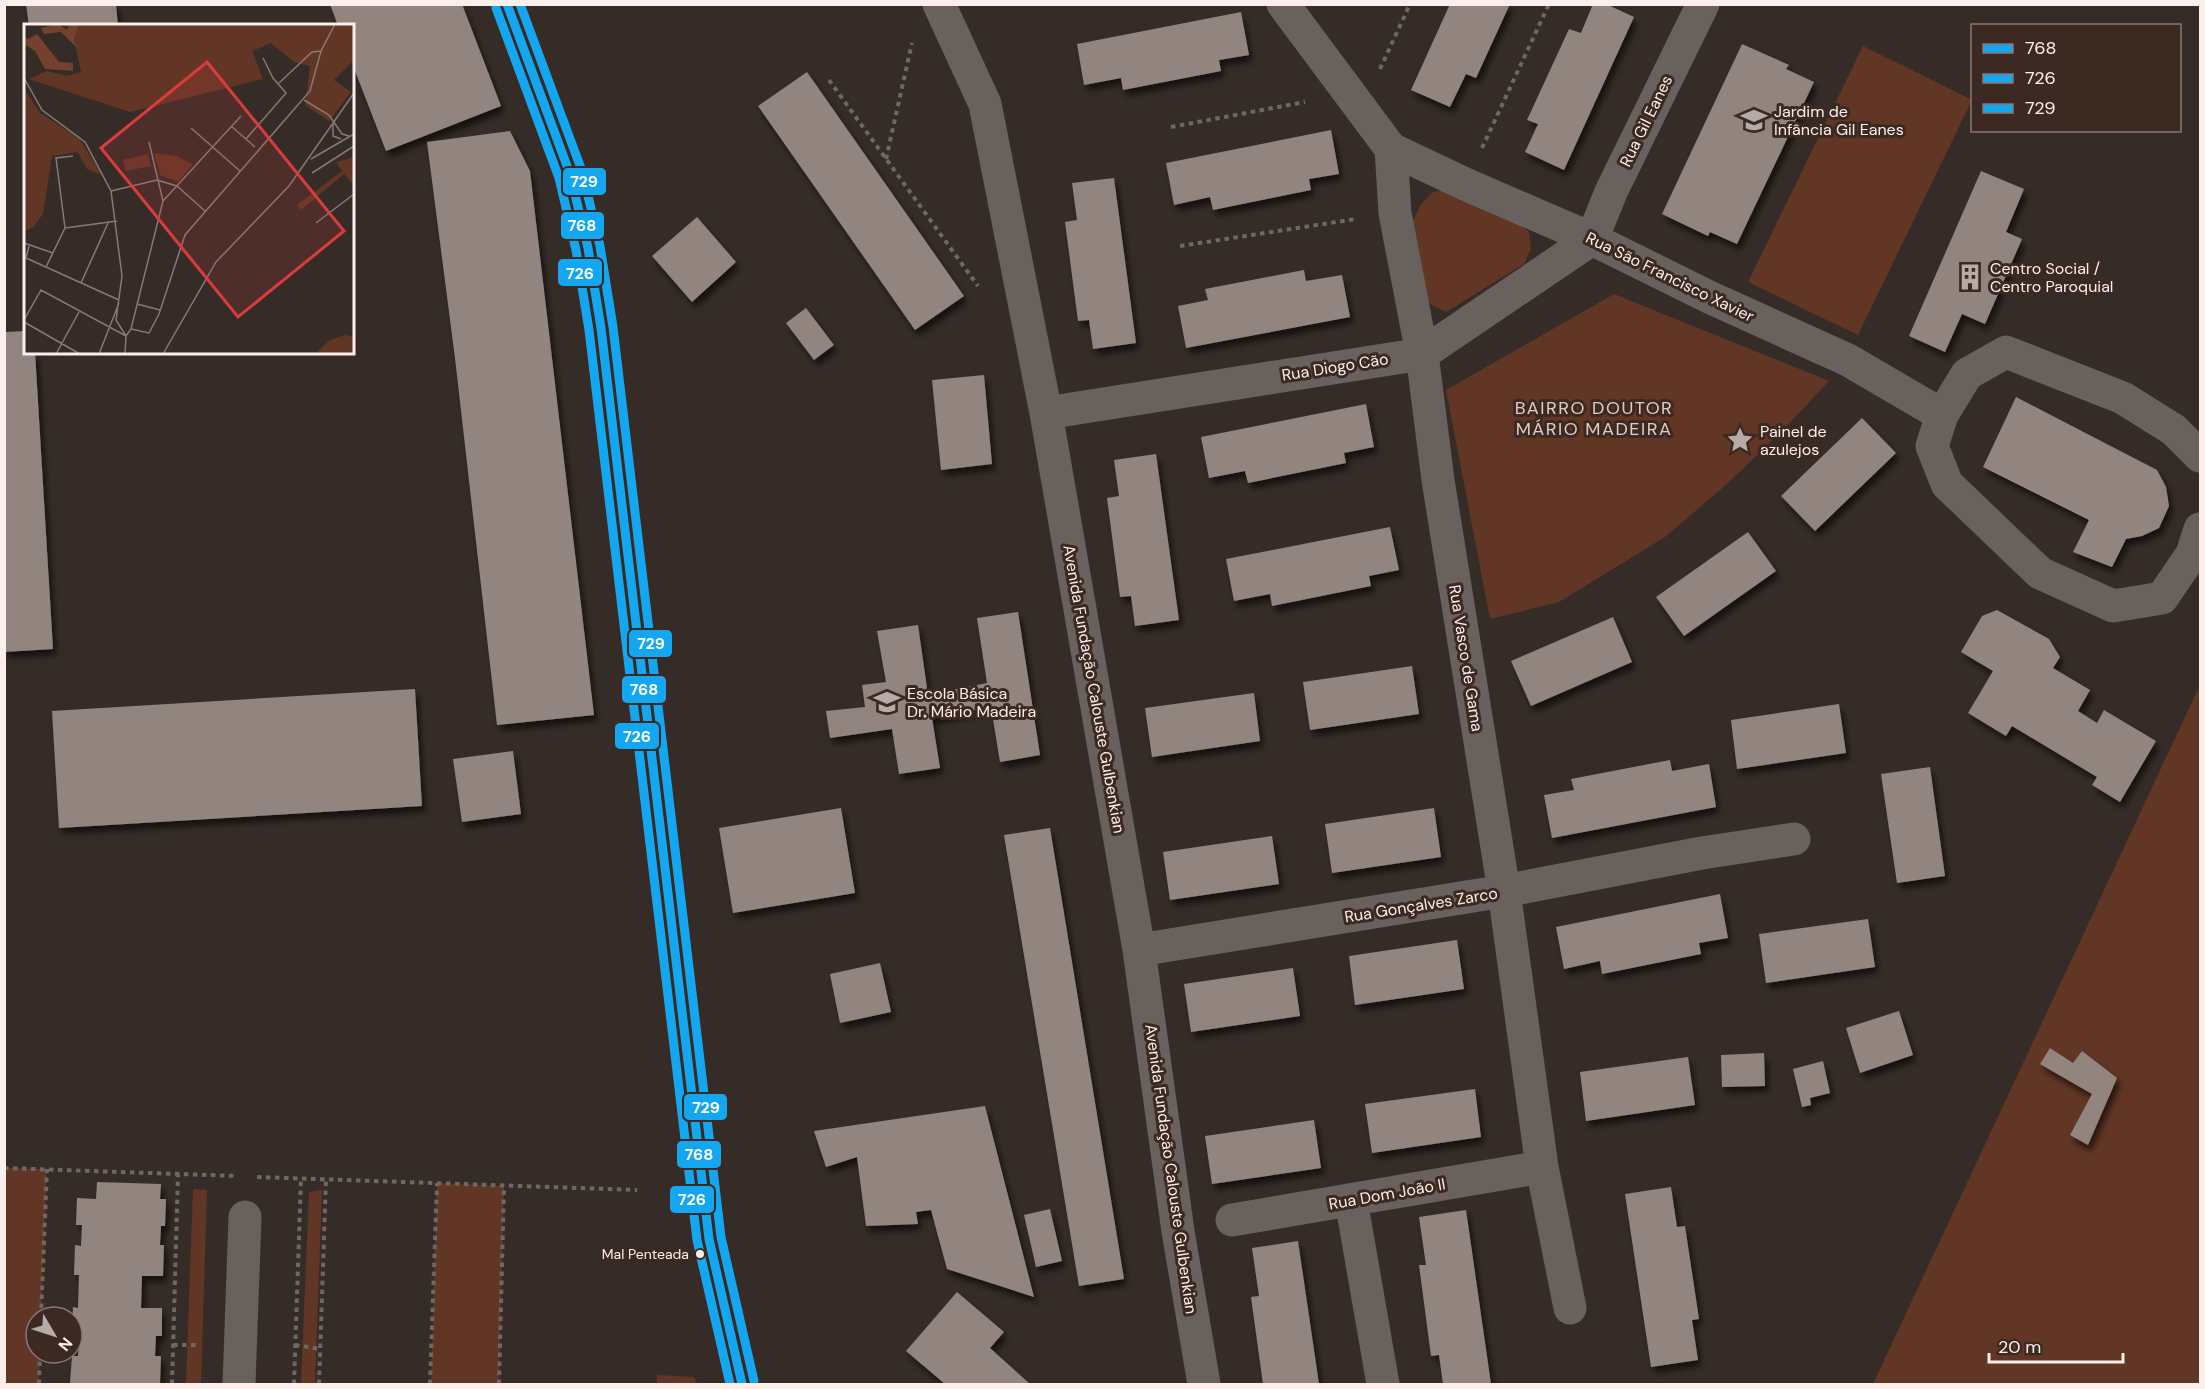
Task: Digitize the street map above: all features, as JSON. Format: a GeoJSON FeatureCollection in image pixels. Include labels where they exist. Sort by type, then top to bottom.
{"type":"FeatureCollection","features":[{"type":"Feature","properties":{"kind":"street"},"geometry":{"type":"LineString","coordinates":[[507,4],[570,174],[588,248],[603,340],[709,1239],[742,1384]]}},
{"type":"Feature","properties":{"kind":"street","name":"Avenida Fundação Calouste Gulbenkian"},"geometry":{"type":"LineString","coordinates":[[939,4],[985,104],[1046,413],[1139,950],[1178,1231],[1204,1384]]}},
{"type":"Feature","properties":{"kind":"street"},"geometry":{"type":"LineString","coordinates":[[1283,4],[1391,149]]}},
{"type":"Feature","properties":{"kind":"street","name":"Rua Gil Eanes"},"geometry":{"type":"LineString","coordinates":[[1592,239],[1611,192],[1703,4]]}},
{"type":"Feature","properties":{"kind":"street","name":"Rua São Francisco Xavier"},"geometry":{"type":"LineString","coordinates":[[1391,149],[1592,239],[1708,297],[1848,360],[1942,415]]}},
{"type":"Feature","properties":{"kind":"street","name":"Rua Vasco de Gama"},"geometry":{"type":"LineString","coordinates":[[1391,149],[1395,213],[1422,354],[1438,480],[1504,891],[1542,1167],[1570,1308]]}},
{"type":"Feature","properties":{"kind":"street","name":"Rua Diogo Cão"},"geometry":{"type":"LineString","coordinates":[[1046,413],[1422,354],[1592,239]]}},
{"type":"Feature","properties":{"kind":"street"},"geometry":{"type":"LineString","coordinates":[[2200,456],[2174,430],[2123,398],[2006,352],[1967,374],[1942,415],[1932,446],[1947,484],[2040,573],[2113,606],[2162,598],[2192,554],[2200,529]]}},
{"type":"Feature","properties":{"kind":"street","name":"Rua Gonçalves Zarco"},"geometry":{"type":"LineString","coordinates":[[1139,950],[1504,891],[1702,853],[1794,839]]}},
{"type":"Feature","properties":{"kind":"street","name":"Rua Dom João II"},"geometry":{"type":"LineString","coordinates":[[1232,1220],[1542,1167]]}},
{"type":"Feature","properties":{"kind":"street"},"geometry":{"type":"LineString","coordinates":[[1351,1200],[1383,1384]]}},
{"type":"Feature","properties":{"kind":"street"},"geometry":{"type":"LineString","coordinates":[[239,1384],[245,1217]]}},
{"type":"Feature","properties":{"kind":"path"},"geometry":{"type":"LineString","coordinates":[[1171,127],[1356,101],[1410,4]]}},
{"type":"Feature","properties":{"kind":"path"},"geometry":{"type":"LineString","coordinates":[[1466,184],[1549,4]]}},
{"type":"Feature","properties":{"kind":"path"},"geometry":{"type":"LineString","coordinates":[[886,159],[913,38]]}},
{"type":"Feature","properties":{"kind":"path"},"geometry":{"type":"LineString","coordinates":[[829,80],[979,286]]}},
{"type":"Feature","properties":{"kind":"path"},"geometry":{"type":"LineString","coordinates":[[1180,246],[1395,213]]}},
{"type":"Feature","properties":{"kind":"path"},"geometry":{"type":"LineString","coordinates":[[4,1168],[244,1176]]}},
{"type":"Feature","properties":{"kind":"path"},"geometry":{"type":"LineString","coordinates":[[41,1305],[46,1169]]}},
{"type":"Feature","properties":{"kind":"path"},"geometry":{"type":"LineString","coordinates":[[172,1384],[178,1174]]}},
{"type":"Feature","properties":{"kind":"path"},"geometry":{"type":"LineString","coordinates":[[255,1177],[637,1190]]}},
{"type":"Feature","properties":{"kind":"path"},"geometry":{"type":"LineString","coordinates":[[294,1384],[301,1178]]}},
{"type":"Feature","properties":{"kind":"path"},"geometry":{"type":"LineString","coordinates":[[320,1384],[326,1179]]}},
{"type":"Feature","properties":{"kind":"path"},"geometry":{"type":"LineString","coordinates":[[430,1384],[437,1183]]}},
{"type":"Feature","properties":{"kind":"path"},"geometry":{"type":"LineString","coordinates":[[499,1384],[504,1186]]}},
{"type":"Feature","properties":{"kind":"path"},"geometry":{"type":"LineString","coordinates":[[173,1345],[202,1345]]}},
{"type":"Feature","properties":{"kind":"path"},"geometry":{"type":"LineString","coordinates":[[295,1345],[321,1349]]}},
{"type":"Feature","properties":{"kind":"path"},"geometry":{"type":"LineString","coordinates":[[39,1384],[40,1365]]}},
{"type":"Feature","properties":{"kind":"shaded area"},"geometry":{"type":"Polygon","coordinates":[[[1863,46],[1971,100],[1858,335],[1748,282],[1863,46]]]}},
{"type":"Feature","properties":{"kind":"shaded area"},"geometry":{"type":"Polygon","coordinates":[[[1446,190],[1515,220],[1529,232],[1531,249],[1524,264],[1446,312],[1430,304],[1423,291],[1413,221],[1421,204],[1433,192],[1446,190]]]}},
{"type":"Feature","properties":{"kind":"shaded area"},"geometry":{"type":"Polygon","coordinates":[[[1614,294],[1829,381],[1786,427],[1728,483],[1665,537],[1559,602],[1490,619],[1446,390],[1614,294]]]}},
{"type":"Feature","properties":{"kind":"shaded area"},"geometry":{"type":"Polygon","coordinates":[[[2200,685],[2200,1384],[1873,1384],[2200,685]]]}},
{"type":"Feature","properties":{"kind":"shaded area"},"geometry":{"type":"Polygon","coordinates":[[[5,1168],[47,1169],[41,1305],[24,1305],[24,1365],[40,1365],[39,1384],[5,1384],[5,1168]]]}},
{"type":"Feature","properties":{"kind":"shaded area"},"geometry":{"type":"Polygon","coordinates":[[[437,1183],[504,1186],[499,1384],[431,1384],[437,1183]]]}},
{"type":"Feature","properties":{"kind":"shaded area"},"geometry":{"type":"Polygon","coordinates":[[[193,1189],[207,1190],[201,1384],[186,1384],[193,1189]]]}},
{"type":"Feature","properties":{"kind":"shaded area"},"geometry":{"type":"Polygon","coordinates":[[[322,1190],[315,1384],[301,1384],[309,1192],[322,1190]]]}},
{"type":"Feature","properties":{"kind":"shaded area"},"geometry":{"type":"Polygon","coordinates":[[[657,1375],[694,1377],[697,1384],[657,1384],[657,1375]]]}},
{"type":"Feature","properties":{"kind":"building"},"geometry":{"type":"Polygon","coordinates":[[[26,4],[116,4],[118,24],[29,24],[26,4]]]}},
{"type":"Feature","properties":{"kind":"building"},"geometry":{"type":"Polygon","coordinates":[[[330,4],[462,4],[501,106],[386,151],[354,68],[354,24],[337,24],[330,4]]]}},
{"type":"Feature","properties":{"kind":"building"},"geometry":{"type":"Polygon","coordinates":[[[1450,4],[1510,4],[1476,78],[1466,74],[1450,107],[1411,90],[1450,4]]]}},
{"type":"Feature","properties":{"kind":"building"},"geometry":{"type":"Polygon","coordinates":[[[1593,4],[1606,4],[1634,17],[1564,170],[1525,152],[1538,124],[1527,120],[1569,29],[1581,33],[1593,4]]]}},
{"type":"Feature","properties":{"kind":"building"},"geometry":{"type":"Polygon","coordinates":[[[1241,12],[1249,55],[1219,60],[1221,71],[1123,90],[1121,78],[1084,85],[1077,44],[1241,12]]]}},
{"type":"Feature","properties":{"kind":"building"},"geometry":{"type":"Polygon","coordinates":[[[1742,44],[1789,65],[1786,69],[1814,82],[1737,244],[1710,232],[1708,236],[1662,214],[1742,44]]]}},
{"type":"Feature","properties":{"kind":"building"},"geometry":{"type":"Polygon","coordinates":[[[807,72],[964,296],[915,330],[758,106],[807,72]]]}},
{"type":"Feature","properties":{"kind":"building"},"geometry":{"type":"Polygon","coordinates":[[[1331,130],[1339,174],[1309,179],[1311,190],[1213,210],[1210,197],[1174,205],[1166,163],[1331,130]]]}},
{"type":"Feature","properties":{"kind":"building"},"geometry":{"type":"Polygon","coordinates":[[[510,131],[530,171],[594,715],[497,725],[455,358],[427,142],[510,131]]]}},
{"type":"Feature","properties":{"kind":"building","name":"Centro Social / Centro Paroquial"},"geometry":{"type":"Polygon","coordinates":[[[1981,171],[2024,189],[2006,232],[2022,239],[1985,324],[1962,314],[1945,352],[1909,336],[1981,171]]]}},
{"type":"Feature","properties":{"kind":"building"},"geometry":{"type":"Polygon","coordinates":[[[1114,178],[1136,343],[1093,349],[1089,320],[1078,321],[1065,222],[1077,220],[1072,183],[1114,178]]]}},
{"type":"Feature","properties":{"kind":"building"},"geometry":{"type":"Polygon","coordinates":[[[697,217],[736,262],[692,302],[652,256],[697,217]]]}},
{"type":"Feature","properties":{"kind":"building"},"geometry":{"type":"Polygon","coordinates":[[[1304,270],[1306,281],[1342,275],[1350,317],[1186,348],[1178,306],[1208,300],[1205,289],[1304,270]]]}},
{"type":"Feature","properties":{"kind":"building"},"geometry":{"type":"Polygon","coordinates":[[[806,308],[834,345],[814,360],[786,323],[806,308]]]}},
{"type":"Feature","properties":{"kind":"building"},"geometry":{"type":"Polygon","coordinates":[[[24,331],[24,354],[35,354],[53,649],[4,652],[4,332],[24,331]]]}},
{"type":"Feature","properties":{"kind":"building"},"geometry":{"type":"Polygon","coordinates":[[[984,375],[992,464],[941,470],[932,380],[984,375]]]}},
{"type":"Feature","properties":{"kind":"building"},"geometry":{"type":"Polygon","coordinates":[[[2016,397],[2157,470],[2166,487],[2169,506],[2159,528],[2142,536],[2126,539],[2112,567],[2073,552],[2089,520],[1983,467],[2016,397]]]}},
{"type":"Feature","properties":{"kind":"building"},"geometry":{"type":"Polygon","coordinates":[[[1366,404],[1374,447],[1344,453],[1346,463],[1248,483],[1245,471],[1209,478],[1201,437],[1366,404]]]}},
{"type":"Feature","properties":{"kind":"building"},"geometry":{"type":"Polygon","coordinates":[[[1862,418],[1896,453],[1815,531],[1781,496],[1862,418]]]}},
{"type":"Feature","properties":{"kind":"building"},"geometry":{"type":"Polygon","coordinates":[[[1156,454],[1179,620],[1135,626],[1131,596],[1120,597],[1107,498],[1119,496],[1114,460],[1156,454]]]}},
{"type":"Feature","properties":{"kind":"building"},"geometry":{"type":"Polygon","coordinates":[[[1390,527],[1399,570],[1369,576],[1371,586],[1272,606],[1270,594],[1234,601],[1226,559],[1390,527]]]}},
{"type":"Feature","properties":{"kind":"building"},"geometry":{"type":"Polygon","coordinates":[[[1748,532],[1776,571],[1684,636],[1656,597],[1748,532]]]}},
{"type":"Feature","properties":{"kind":"building"},"geometry":{"type":"Polygon","coordinates":[[[1997,610],[2049,639],[2060,657],[2053,668],[2090,690],[2078,711],[2097,723],[2104,710],[2156,741],[2120,802],[2092,785],[2097,777],[2012,726],[2006,736],[1968,713],[1993,671],[1961,652],[1982,616],[1997,610]]]}},
{"type":"Feature","properties":{"kind":"building"},"geometry":{"type":"Polygon","coordinates":[[[1018,612],[1040,755],[1000,762],[991,707],[932,718],[940,768],[899,774],[892,729],[830,738],[826,711],[865,707],[862,685],[886,682],[877,631],[918,625],[928,695],[987,683],[977,618],[1018,612]]]}},
{"type":"Feature","properties":{"kind":"building"},"geometry":{"type":"Polygon","coordinates":[[[1613,617],[1632,662],[1531,706],[1511,661],[1613,617]]]}},
{"type":"Feature","properties":{"kind":"building"},"geometry":{"type":"Polygon","coordinates":[[[1412,666],[1419,714],[1310,730],[1303,682],[1412,666]]]}},
{"type":"Feature","properties":{"kind":"building"},"geometry":{"type":"Polygon","coordinates":[[[415,689],[422,806],[59,828],[52,711],[415,689]]]}},
{"type":"Feature","properties":{"kind":"building"},"geometry":{"type":"Polygon","coordinates":[[[1254,693],[1260,741],[1152,757],[1145,708],[1254,693]]]}},
{"type":"Feature","properties":{"kind":"building"},"geometry":{"type":"Polygon","coordinates":[[[1839,704],[1846,753],[1737,769],[1731,720],[1839,704]]]}},
{"type":"Feature","properties":{"kind":"building"},"geometry":{"type":"Polygon","coordinates":[[[513,751],[521,814],[462,822],[453,759],[513,751]]]}},
{"type":"Feature","properties":{"kind":"building"},"geometry":{"type":"Polygon","coordinates":[[[1670,760],[1672,771],[1709,764],[1716,807],[1552,838],[1544,795],[1574,790],[1571,779],[1670,760]]]}},
{"type":"Feature","properties":{"kind":"building"},"geometry":{"type":"Polygon","coordinates":[[[1930,767],[1945,876],[1897,883],[1881,774],[1930,767]]]}},
{"type":"Feature","properties":{"kind":"building"},"geometry":{"type":"Polygon","coordinates":[[[841,808],[855,893],[733,913],[719,828],[841,808]]]}},
{"type":"Feature","properties":{"kind":"building"},"geometry":{"type":"Polygon","coordinates":[[[1434,808],[1441,857],[1332,873],[1325,824],[1434,808]]]}},
{"type":"Feature","properties":{"kind":"building"},"geometry":{"type":"Polygon","coordinates":[[[1050,828],[1124,1279],[1079,1286],[1004,835],[1050,828]]]}},
{"type":"Feature","properties":{"kind":"building"},"geometry":{"type":"Polygon","coordinates":[[[1272,836],[1279,884],[1170,900],[1163,852],[1272,836]]]}},
{"type":"Feature","properties":{"kind":"building"},"geometry":{"type":"Polygon","coordinates":[[[1720,894],[1728,938],[1699,943],[1701,954],[1602,974],[1600,961],[1564,969],[1556,927],[1720,894]]]}},
{"type":"Feature","properties":{"kind":"building"},"geometry":{"type":"Polygon","coordinates":[[[1868,919],[1875,967],[1766,983],[1759,934],[1868,919]]]}},
{"type":"Feature","properties":{"kind":"building"},"geometry":{"type":"Polygon","coordinates":[[[1457,940],[1464,989],[1355,1005],[1349,956],[1457,940]]]}},
{"type":"Feature","properties":{"kind":"building"},"geometry":{"type":"Polygon","coordinates":[[[880,963],[891,1012],[840,1023],[830,974],[880,963]]]}},
{"type":"Feature","properties":{"kind":"building"},"geometry":{"type":"Polygon","coordinates":[[[1293,968],[1300,1016],[1191,1032],[1184,984],[1293,968]]]}},
{"type":"Feature","properties":{"kind":"building"},"geometry":{"type":"Polygon","coordinates":[[[1899,1011],[1913,1055],[1860,1073],[1846,1028],[1899,1011]]]}},
{"type":"Feature","properties":{"kind":"building"},"geometry":{"type":"Polygon","coordinates":[[[2050,1048],[2073,1063],[2082,1051],[2117,1078],[2088,1145],[2070,1135],[2092,1094],[2040,1064],[2050,1048]]]}},
{"type":"Feature","properties":{"kind":"building"},"geometry":{"type":"Polygon","coordinates":[[[1764,1053],[1765,1086],[1722,1087],[1721,1055],[1764,1053]]]}},
{"type":"Feature","properties":{"kind":"building"},"geometry":{"type":"Polygon","coordinates":[[[1688,1057],[1695,1105],[1586,1121],[1580,1072],[1688,1057]]]}},
{"type":"Feature","properties":{"kind":"building"},"geometry":{"type":"Polygon","coordinates":[[[1823,1061],[1830,1093],[1810,1098],[1811,1105],[1802,1107],[1793,1069],[1823,1061]]]}},
{"type":"Feature","properties":{"kind":"building"},"geometry":{"type":"Polygon","coordinates":[[[1475,1089],[1481,1137],[1372,1153],[1365,1104],[1475,1089]]]}},
{"type":"Feature","properties":{"kind":"building"},"geometry":{"type":"Polygon","coordinates":[[[985,1106],[1034,1297],[947,1269],[931,1210],[916,1212],[918,1224],[866,1226],[857,1157],[826,1167],[814,1131],[985,1106]]]}},
{"type":"Feature","properties":{"kind":"building"},"geometry":{"type":"Polygon","coordinates":[[[1314,1120],[1321,1168],[1212,1184],[1205,1136],[1314,1120]]]}},
{"type":"Feature","properties":{"kind":"building"},"geometry":{"type":"Polygon","coordinates":[[[97,1182],[161,1184],[160,1199],[166,1199],[165,1226],[161,1226],[160,1245],[164,1245],[163,1276],[142,1276],[141,1308],[162,1308],[162,1336],[156,1336],[155,1356],[161,1356],[160,1384],[70,1383],[71,1365],[84,1365],[84,1305],[78,1305],[79,1275],[74,1275],[75,1245],[81,1246],[82,1225],[76,1225],[77,1198],[96,1199],[97,1182]]]}},
{"type":"Feature","properties":{"kind":"building"},"geometry":{"type":"Polygon","coordinates":[[[1671,1187],[1677,1227],[1685,1226],[1699,1319],[1692,1320],[1698,1360],[1651,1367],[1625,1194],[1671,1187]]]}},
{"type":"Feature","properties":{"kind":"building"},"geometry":{"type":"Polygon","coordinates":[[[1050,1209],[1062,1261],[1036,1267],[1024,1215],[1050,1209]]]}},
{"type":"Feature","properties":{"kind":"building"},"geometry":{"type":"Polygon","coordinates":[[[1466,1210],[1491,1384],[1443,1384],[1439,1355],[1431,1356],[1419,1265],[1426,1265],[1419,1217],[1466,1210]]]}},
{"type":"Feature","properties":{"kind":"building"},"geometry":{"type":"Polygon","coordinates":[[[1298,1241],[1319,1384],[1263,1384],[1251,1297],[1259,1296],[1252,1248],[1298,1241]]]}},
{"type":"Feature","properties":{"kind":"building"},"geometry":{"type":"Polygon","coordinates":[[[957,1292],[1004,1332],[990,1348],[1030,1384],[945,1384],[906,1351],[957,1292]]]}},
{"type":"Feature","properties":{"kind":"transit line","name":"768"},"geometry":{"type":"LineString","coordinates":[[507,4],[570,174],[588,248],[601,328],[709,1239],[742,1384]]}},
{"type":"Feature","properties":{"kind":"transit line","name":"729"},"geometry":{"type":"LineString","coordinates":[[520,4],[582,171],[600,246],[613,327],[721,1237],[754,1381]]}},
{"type":"Feature","properties":{"kind":"transit line","name":"726"},"geometry":{"type":"LineString","coordinates":[[496,8],[559,178],[576,250],[589,330],[697,1240],[730,1384]]}},
{"type":"Feature","properties":{"kind":"place","name":"Jardim de Infância Gil Eanes"},"geometry":{"type":"Point","coordinates":[1754,120]}},
{"type":"Feature","properties":{"kind":"place","name":"Centro Social / Centro Paroquial"},"geometry":{"type":"Point","coordinates":[1970,277]}},
{"type":"Feature","properties":{"kind":"place","name":"Painel de azulejos"},"geometry":{"type":"Point","coordinates":[1740,440]}},
{"type":"Feature","properties":{"kind":"place","name":"Escola Básica Dr. Mário Madeira"},"geometry":{"type":"Point","coordinates":[887,702]}},
{"type":"Feature","properties":{"kind":"place","name":"Mal Penteada"},"geometry":{"type":"Point","coordinates":[700,1254]}},
{"type":"Feature","properties":{"kind":"district","name":"BAIRRO DOUTOR MÁRIO MADEIRA"},"geometry":{"type":"Point","coordinates":[1594,418]}}]}
